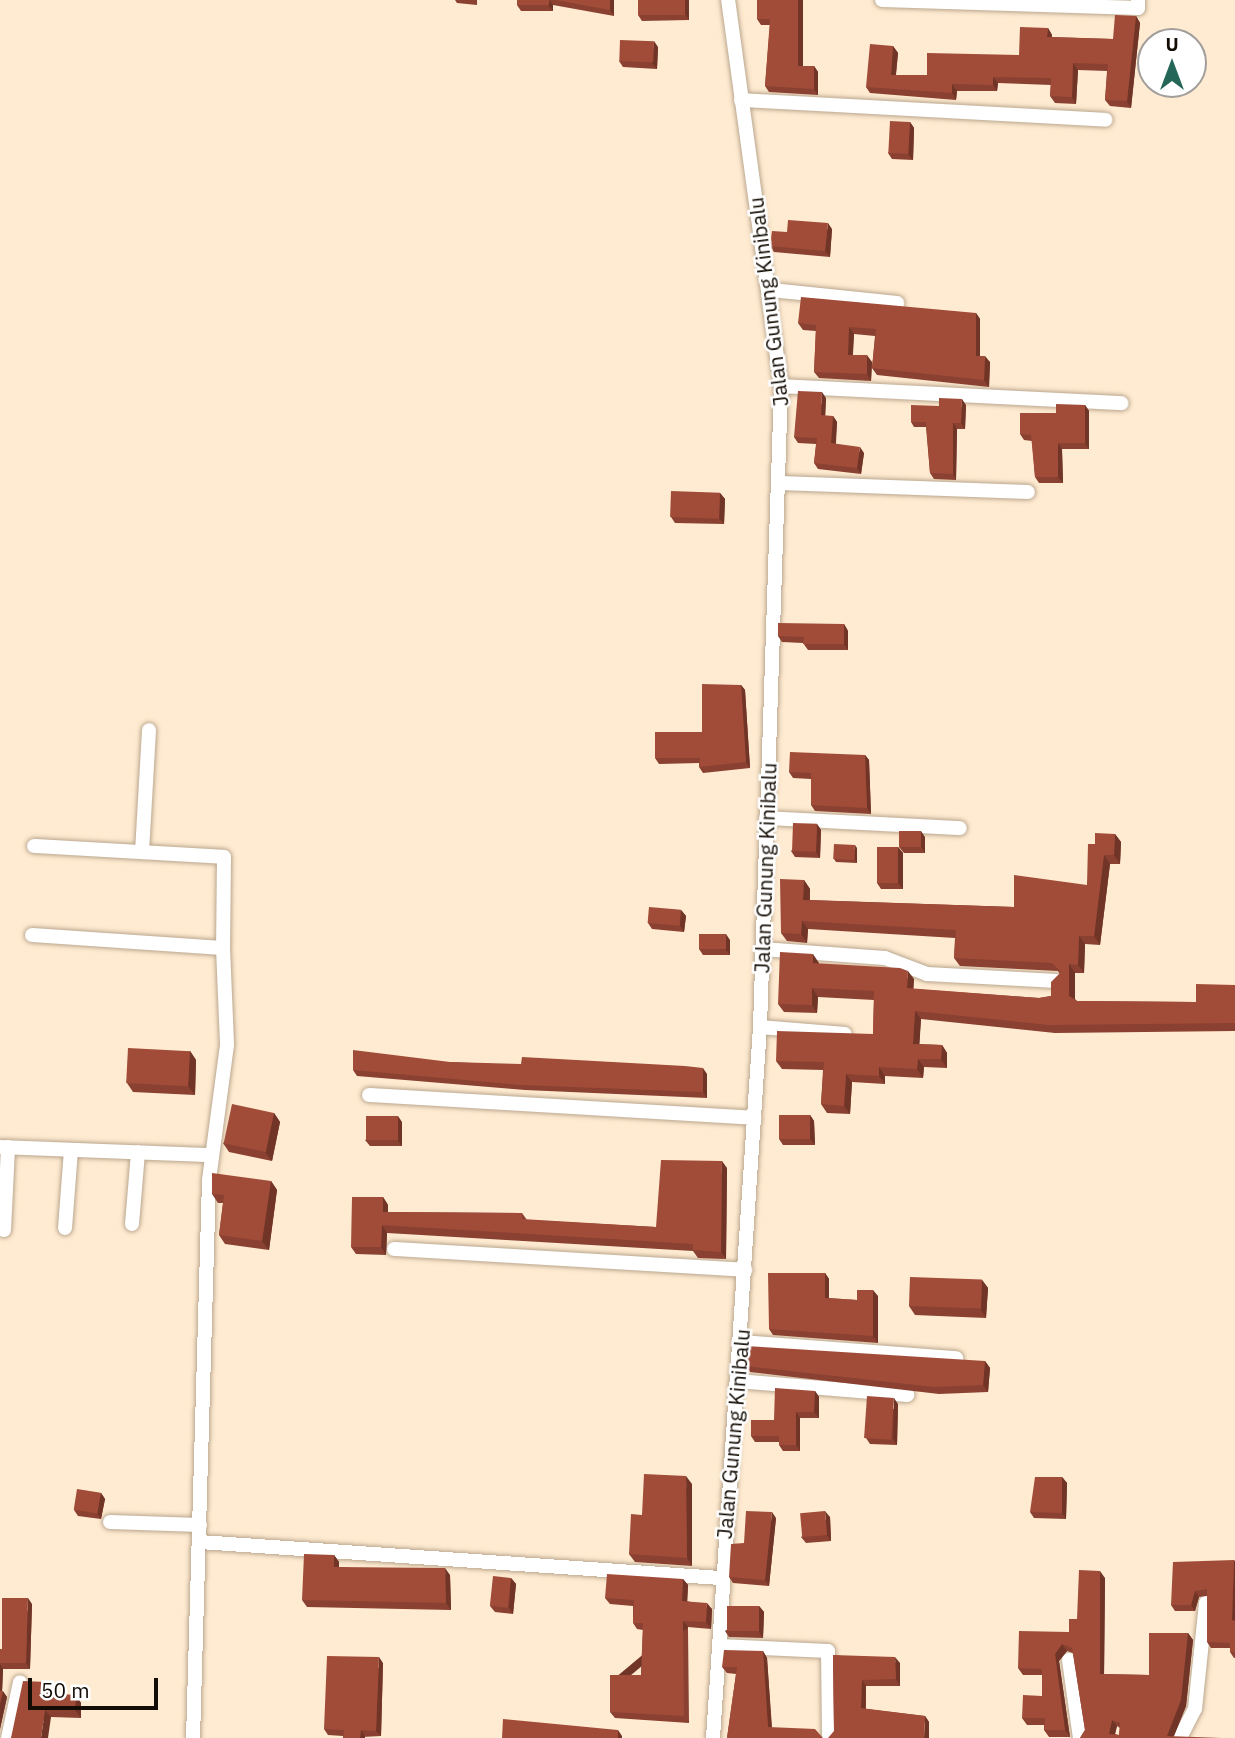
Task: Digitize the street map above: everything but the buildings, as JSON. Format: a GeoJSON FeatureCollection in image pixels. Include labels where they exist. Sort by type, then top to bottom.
{"type":"FeatureCollection","features":[{"type":"Feature","properties":{"kind":"street","name":"Jalan Gunung Kinibalu"},"geometry":{"type":"LineString","coordinates":[[713,1738],[720,1578],[741,1342],[760,1027],[780,483],[781,386],[771,290],[728,0]]}},
{"type":"Feature","properties":{"kind":"street"},"geometry":{"type":"LineString","coordinates":[[882,0],[1138,8],[1138,0]]}},
{"type":"Feature","properties":{"kind":"street"},"geometry":{"type":"LineString","coordinates":[[741,100],[1105,120]]}},
{"type":"Feature","properties":{"kind":"street"},"geometry":{"type":"LineString","coordinates":[[771,290],[897,303]]}},
{"type":"Feature","properties":{"kind":"street"},"geometry":{"type":"LineString","coordinates":[[781,386],[1122,403]]}},
{"type":"Feature","properties":{"kind":"street"},"geometry":{"type":"LineString","coordinates":[[780,483],[1028,492]]}},
{"type":"Feature","properties":{"kind":"street"},"geometry":{"type":"LineString","coordinates":[[142,852],[149,730]]}},
{"type":"Feature","properties":{"kind":"street"},"geometry":{"type":"LineString","coordinates":[[766,818],[960,828]]}},
{"type":"Feature","properties":{"kind":"street"},"geometry":{"type":"LineString","coordinates":[[34,846],[224,857],[223,948],[227,1045],[212,1155],[200,1542],[191,1655],[193,1738]]}},
{"type":"Feature","properties":{"kind":"street"},"geometry":{"type":"LineString","coordinates":[[32,935],[223,948]]}},
{"type":"Feature","properties":{"kind":"street"},"geometry":{"type":"LineString","coordinates":[[762,949],[886,958],[927,974],[1057,981]]}},
{"type":"Feature","properties":{"kind":"street"},"geometry":{"type":"LineString","coordinates":[[760,1027],[868,1036]]}},
{"type":"Feature","properties":{"kind":"street"},"geometry":{"type":"LineString","coordinates":[[369,1095],[754,1118]]}},
{"type":"Feature","properties":{"kind":"street"},"geometry":{"type":"LineString","coordinates":[[4,1230],[4,1147],[212,1155]]}},
{"type":"Feature","properties":{"kind":"street"},"geometry":{"type":"LineString","coordinates":[[65,1228],[71,1150]]}},
{"type":"Feature","properties":{"kind":"street"},"geometry":{"type":"LineString","coordinates":[[132,1224],[138,1152]]}},
{"type":"Feature","properties":{"kind":"street"},"geometry":{"type":"LineString","coordinates":[[394,1249],[745,1270]]}},
{"type":"Feature","properties":{"kind":"street"},"geometry":{"type":"LineString","coordinates":[[741,1342],[956,1358]]}},
{"type":"Feature","properties":{"kind":"street"},"geometry":{"type":"LineString","coordinates":[[737,1381],[907,1395]]}},
{"type":"Feature","properties":{"kind":"street"},"geometry":{"type":"LineString","coordinates":[[110,1522],[200,1525]]}},
{"type":"Feature","properties":{"kind":"street"},"geometry":{"type":"LineString","coordinates":[[200,1542],[720,1578]]}},
{"type":"Feature","properties":{"kind":"street"},"geometry":{"type":"LineString","coordinates":[[1180,1738],[1195,1709],[1206,1603]]}},
{"type":"Feature","properties":{"kind":"street"},"geometry":{"type":"LineString","coordinates":[[719,1646],[831,1653],[829,1738]]}},
{"type":"Feature","properties":{"kind":"street"},"geometry":{"type":"LineString","coordinates":[[1069,1660],[1080,1738]]}},
{"type":"Feature","properties":{"kind":"street"},"geometry":{"type":"LineString","coordinates":[[8,1738],[20,1682]]}}]}
